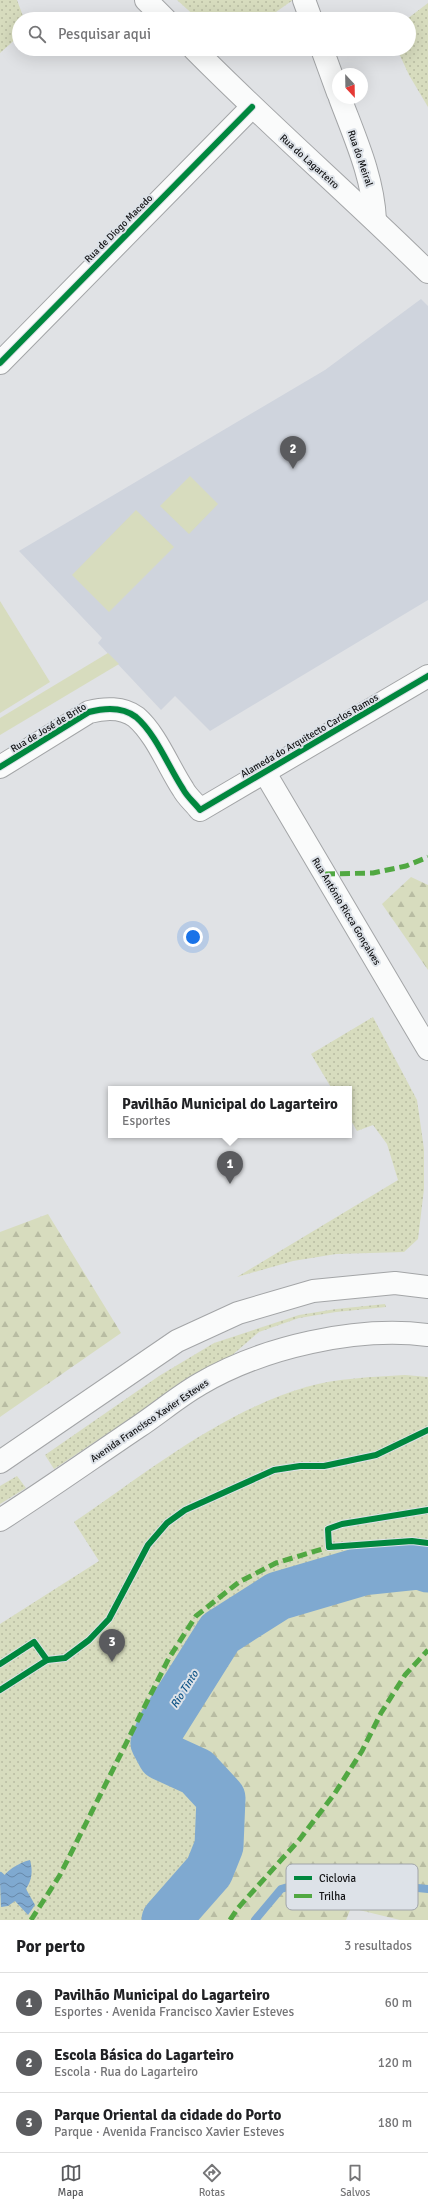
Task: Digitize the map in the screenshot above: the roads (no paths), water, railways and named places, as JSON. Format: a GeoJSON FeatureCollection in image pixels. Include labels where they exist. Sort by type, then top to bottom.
{"type":"FeatureCollection","features":[{"type":"Feature","properties":{"kind":"street"},"geometry":{"type":"LineString","coordinates":[[146,0],[157,12]]}},
{"type":"Feature","properties":{"kind":"street"},"geometry":{"type":"LineString","coordinates":[[304,0],[308,12]]}},
{"type":"Feature","properties":{"kind":"street","name":"Rua do Lagarteiro"},"geometry":{"type":"LineString","coordinates":[[201,56],[252,107],[375,220],[428,272]]}},
{"type":"Feature","properties":{"kind":"street"},"geometry":{"type":"LineString","coordinates":[[325,56],[332,76]]}},
{"type":"Feature","properties":{"kind":"street","name":"Rua do Meiral"},"geometry":{"type":"LineString","coordinates":[[342,104],[369,177],[374,197],[375,220]]}},
{"type":"Feature","properties":{"kind":"street","name":"Rua de Diogo Macedo"},"geometry":{"type":"LineString","coordinates":[[0,363],[252,107]]}},
{"type":"Feature","properties":{"kind":"street","name":"Alameda do Arquitecto Carlos Ramos"},"geometry":{"type":"LineString","coordinates":[[200,810],[428,676]]}},
{"type":"Feature","properties":{"kind":"street","name":"Rua de José de Brito"},"geometry":{"type":"LineString","coordinates":[[0,767],[90,712],[105,708],[122,711],[136,717],[147,730],[184,791],[200,810]]}},
{"type":"Feature","properties":{"kind":"street","name":"Rua António Ricca Gonçalves"},"geometry":{"type":"LineString","coordinates":[[265,773],[428,1049]]}},
{"type":"Feature","properties":{"kind":"street"},"geometry":{"type":"LineString","coordinates":[[0,1462],[177,1341],[238,1313],[313,1291],[395,1283],[428,1287]]}},
{"type":"Feature","properties":{"kind":"street","name":"Avenida Francisco Xavier Esteves"},"geometry":{"type":"LineString","coordinates":[[0,1520],[41,1494],[201,1384],[255,1359],[322,1339],[395,1331],[428,1333]]}},
{"type":"Feature","properties":{"kind":"water"},"geometry":{"type":"Polygon","coordinates":[[[30,1860],[31,1875],[30,1882],[26,1889],[35,1905],[28,1915],[15,1901],[8,1906],[1,1907],[0,1882],[2,1878],[12,1868],[30,1860]]]}},
{"type":"Feature","properties":{"kind":"waterway","name":"Rio Tinto"},"geometry":{"type":"LineString","coordinates":[[166,1920],[209,1871],[219,1846],[221,1798],[197,1772],[162,1756],[155,1743],[161,1727],[220,1633],[278,1596],[363,1571],[420,1565],[428,1568]]}},
{"type":"Feature","properties":{"kind":"waterway"},"geometry":{"type":"LineString","coordinates":[[255,1920],[281,1889],[286,1888]]}},
{"type":"Feature","properties":{"kind":"waterway"},"geometry":{"type":"LineString","coordinates":[[418,1888],[428,1889]]}},
{"type":"Feature","properties":{"kind":"place","name":"Escola Básica do Lagarteiro"},"geometry":{"type":"Point","coordinates":[293,469]}},
{"type":"Feature","properties":{"kind":"place","name":"Pavilhão Municipal do Lagarteiro"},"geometry":{"type":"Point","coordinates":[230,1184]}},
{"type":"Feature","properties":{"kind":"place","name":"Parque Oriental da cidade do Porto"},"geometry":{"type":"Point","coordinates":[112,1662]}}]}
